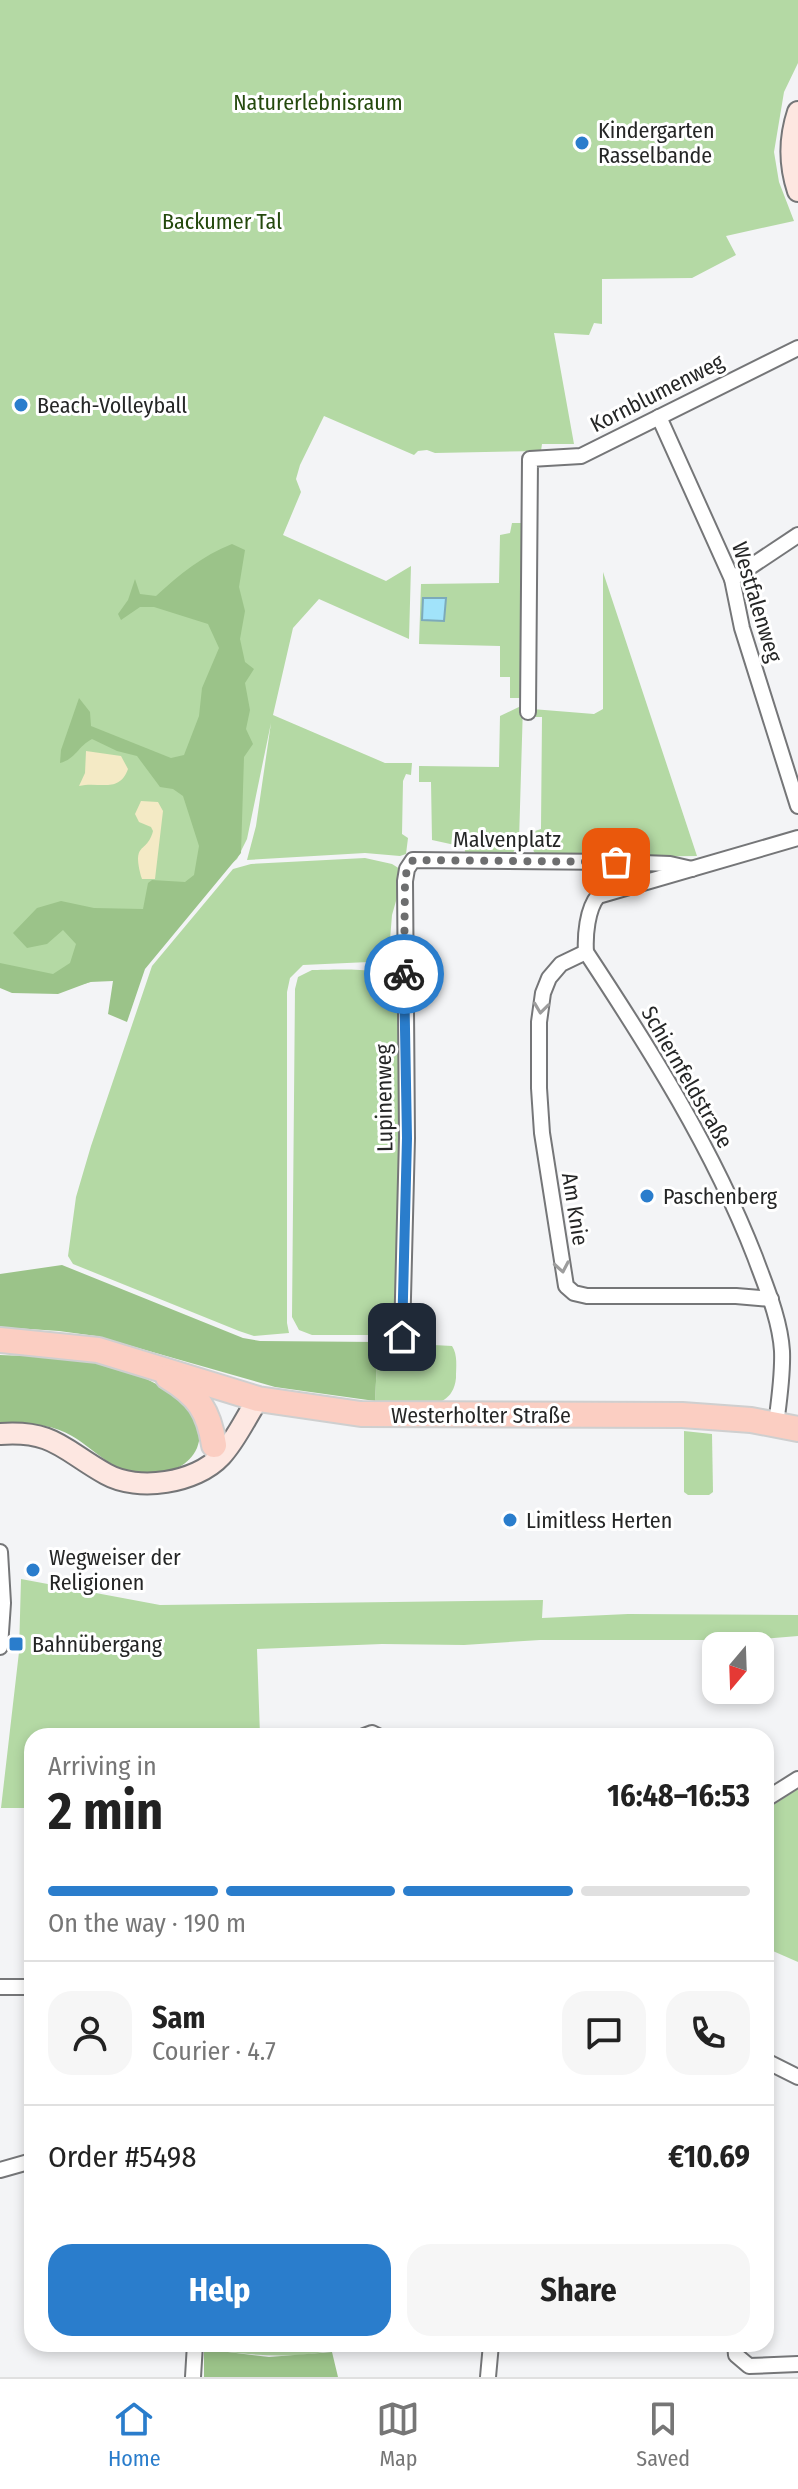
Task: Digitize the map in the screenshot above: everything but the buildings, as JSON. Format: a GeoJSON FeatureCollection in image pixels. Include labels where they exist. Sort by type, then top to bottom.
{"type":"FeatureCollection","features":[{"type":"Feature","properties":{"kind":"main road"},"geometry":{"type":"LineString","coordinates":[[0,1340],[98,1350],[146,1363],[180,1384],[206,1411],[214,1445]]}},
{"type":"Feature","properties":{"kind":"main road","name":"Westerholter Straße"},"geometry":{"type":"LineString","coordinates":[[146,1363],[250,1396],[361,1414],[682,1415],[751,1420],[787,1427]]}},
{"type":"Feature","properties":{"kind":"street"},"geometry":{"type":"LineString","coordinates":[[798,112],[790,153],[798,191]]}},
{"type":"Feature","properties":{"kind":"street","name":"Kornblumenweg"},"geometry":{"type":"LineString","coordinates":[[528,712],[530,459],[581,456],[798,348]]}},
{"type":"Feature","properties":{"kind":"street","name":"Westfalenweg"},"geometry":{"type":"LineString","coordinates":[[659,417],[732,579],[742,628],[798,806]]}},
{"type":"Feature","properties":{"kind":"street"},"geometry":{"type":"LineString","coordinates":[[732,579],[798,535]]}},
{"type":"Feature","properties":{"kind":"street"},"geometry":{"type":"LineString","coordinates":[[586,952],[591,909],[598,896],[798,838]]}},
{"type":"Feature","properties":{"kind":"street","name":"Malvenplatz"},"geometry":{"type":"LineString","coordinates":[[413,860],[616,862],[670,864],[697,869]]}},
{"type":"Feature","properties":{"kind":"street","name":"Lupinenweg"},"geometry":{"type":"LineString","coordinates":[[402,1337],[407,1138],[405,881],[407,869],[413,860]]}},
{"type":"Feature","properties":{"kind":"street","name":"Schiernfeldstraße"},"geometry":{"type":"LineString","coordinates":[[586,952],[653,1055],[742,1224],[771,1299],[782,1350],[787,1427]]}},
{"type":"Feature","properties":{"kind":"street","name":"Am Knie"},"geometry":{"type":"LineString","coordinates":[[586,952],[561,964],[549,978],[543,993],[539,1022],[542,1133],[566,1286],[574,1293],[587,1296],[736,1296],[771,1299]]}},
{"type":"Feature","properties":{"kind":"street"},"geometry":{"type":"LineString","coordinates":[[200,1470],[250,1396]]}},
{"type":"Feature","properties":{"kind":"street"},"geometry":{"type":"LineString","coordinates":[[0,1434],[26,1432],[55,1440],[109,1476],[138,1484],[164,1483],[213,1464],[223,1454],[250,1396]]}},
{"type":"Feature","properties":{"kind":"street"},"geometry":{"type":"LineString","coordinates":[[0,1552],[3,1590],[0,1647]]}},
{"type":"Feature","properties":{"kind":"street"},"geometry":{"type":"LineString","coordinates":[[774,1794],[798,1779]]}},
{"type":"Feature","properties":{"kind":"street"},"geometry":{"type":"LineString","coordinates":[[0,1987],[24,1987]]}},
{"type":"Feature","properties":{"kind":"street"},"geometry":{"type":"LineString","coordinates":[[774,2065],[798,2077]]}},
{"type":"Feature","properties":{"kind":"street"},"geometry":{"type":"LineString","coordinates":[[0,2170],[24,2163]]}},
{"type":"Feature","properties":{"kind":"street"},"geometry":{"type":"LineString","coordinates":[[193,2377],[195,2352]]}},
{"type":"Feature","properties":{"kind":"street"},"geometry":{"type":"LineString","coordinates":[[488,2377],[490,2352]]}},
{"type":"Feature","properties":{"kind":"street"},"geometry":{"type":"LineString","coordinates":[[736,2352],[749,2366],[798,2364]]}},
{"type":"Feature","properties":{"kind":"green space","name":"Backumer Tal"},"geometry":{"type":"Polygon","coordinates":[[[0,0],[798,0],[798,63],[784,92],[774,152],[779,182],[794,221],[726,236],[736,255],[692,278],[602,279],[602,324],[594,323],[589,335],[554,333],[574,444],[542,444],[541,451],[435,453],[427,450],[414,455],[324,416],[300,465],[296,479],[301,492],[283,535],[386,581],[411,566],[409,639],[319,599],[293,628],[273,715],[385,763],[412,763],[411,775],[406,774],[403,781],[402,834],[408,838],[406,854],[365,853],[247,860],[256,826],[271,723],[247,839],[237,859],[91,982],[51,993],[0,987],[0,0]]]}},
{"type":"Feature","properties":{"kind":"green space"},"geometry":{"type":"Polygon","coordinates":[[[512,523],[524,523],[523,698],[510,698],[510,677],[500,677],[500,646],[419,644],[421,584],[499,583],[500,535],[510,533],[512,523]]]}},
{"type":"Feature","properties":{"kind":"green space"},"geometry":{"type":"Polygon","coordinates":[[[232,544],[245,550],[239,587],[245,611],[240,639],[245,662],[254,669],[245,683],[250,710],[246,729],[253,744],[244,757],[241,853],[145,969],[127,1022],[108,1014],[113,981],[90,982],[58,994],[12,993],[0,988],[0,963],[53,974],[70,963],[76,944],[63,930],[47,944],[27,948],[13,933],[37,908],[61,901],[94,908],[143,909],[148,883],[152,880],[185,882],[194,875],[199,846],[183,796],[173,789],[160,787],[137,756],[92,739],[70,759],[60,763],[61,750],[79,698],[90,712],[91,726],[171,758],[184,755],[199,716],[202,688],[219,648],[208,624],[154,607],[140,607],[121,620],[118,614],[128,600],[135,579],[140,594],[156,596],[192,566],[232,544]]]}},
{"type":"Feature","properties":{"kind":"green space"},"geometry":{"type":"Polygon","coordinates":[[[603,572],[697,856],[545,858],[534,852],[530,839],[532,832],[541,829],[542,717],[533,717],[532,709],[594,714],[603,709],[603,572]]]}},
{"type":"Feature","properties":{"kind":"green space"},"geometry":{"type":"Polygon","coordinates":[[[523,705],[519,841],[513,853],[505,856],[466,855],[464,847],[432,840],[431,782],[419,782],[419,766],[499,767],[500,716],[523,705]]]}},
{"type":"Feature","properties":{"kind":"green space"},"geometry":{"type":"Polygon","coordinates":[[[365,858],[400,869],[389,952],[372,952],[369,962],[303,965],[290,978],[287,992],[289,1333],[254,1336],[73,1264],[68,1256],[76,1197],[152,966],[233,869],[251,864],[365,858]]]}},
{"type":"Feature","properties":{"kind":"green space"},"geometry":{"type":"Polygon","coordinates":[[[312,970],[382,973],[397,980],[399,987],[397,1326],[386,1335],[312,1335],[299,1330],[292,1317],[295,989],[298,977],[312,970]]]}},
{"type":"Feature","properties":{"kind":"green space"},"geometry":{"type":"Polygon","coordinates":[[[62,1265],[243,1338],[260,1341],[378,1342],[375,1401],[275,1387],[96,1336],[0,1327],[0,1274],[62,1265]]]}},
{"type":"Feature","properties":{"kind":"green space"},"geometry":{"type":"Polygon","coordinates":[[[378,1342],[452,1346],[456,1365],[453,1391],[446,1399],[424,1405],[375,1401],[378,1342]]]}},
{"type":"Feature","properties":{"kind":"green space"},"geometry":{"type":"Polygon","coordinates":[[[0,1355],[73,1360],[122,1369],[145,1378],[166,1390],[193,1414],[199,1430],[197,1448],[189,1460],[178,1468],[159,1474],[140,1475],[118,1468],[55,1428],[0,1424],[0,1355]]]}},
{"type":"Feature","properties":{"kind":"green space"},"geometry":{"type":"Polygon","coordinates":[[[684,1431],[712,1434],[713,1492],[709,1495],[688,1495],[684,1492],[684,1431]]]}},
{"type":"Feature","properties":{"kind":"green space"},"geometry":{"type":"Polygon","coordinates":[[[21,1579],[160,1605],[543,1600],[542,1618],[628,1614],[798,1615],[798,1636],[774,1638],[774,1632],[702,1632],[702,1640],[540,1640],[464,1645],[382,1644],[257,1649],[260,1728],[24,1728],[24,1808],[1,1808],[19,1652],[21,1579]]]}},
{"type":"Feature","properties":{"kind":"green space"},"geometry":{"type":"Polygon","coordinates":[[[798,1789],[798,1962],[774,1952],[774,1804],[798,1789]]]}},
{"type":"Feature","properties":{"kind":"green space"},"geometry":{"type":"Polygon","coordinates":[[[204,2352],[269,2357],[332,2352],[338,2377],[204,2377],[204,2352]]]}},
{"type":"Feature","properties":{"kind":"green space"},"geometry":{"type":"Polygon","coordinates":[[[228,2352],[323,2352],[281,2356],[228,2352]]]}},
{"type":"Feature","properties":{"kind":"sand"},"geometry":{"type":"Polygon","coordinates":[[[86,751],[121,756],[128,769],[124,777],[114,784],[79,786],[85,773],[86,751]]]}},
{"type":"Feature","properties":{"kind":"sand"},"geometry":{"type":"Polygon","coordinates":[[[141,801],[158,802],[163,811],[155,879],[142,879],[139,867],[139,853],[153,831],[139,822],[135,814],[141,801]]]}},
{"type":"Feature","properties":{"kind":"water"},"geometry":{"type":"Polygon","coordinates":[[[423,598],[446,598],[444,621],[422,620],[423,598]]]}},
{"type":"Feature","properties":{"kind":"way so far"},"geometry":{"type":"LineString","coordinates":[[404,974],[405,881],[407,869],[413,860],[616,862]]}},
{"type":"Feature","properties":{"kind":"place","name":"Kindergarten Rasselbande"},"geometry":{"type":"Point","coordinates":[582,143]}},
{"type":"Feature","properties":{"kind":"place","name":"Beach-Volleyball"},"geometry":{"type":"Point","coordinates":[21,405]}},
{"type":"Feature","properties":{"kind":"place","name":"Paschenberg"},"geometry":{"type":"Point","coordinates":[647,1196]}},
{"type":"Feature","properties":{"kind":"place","name":"Limitless Herten"},"geometry":{"type":"Point","coordinates":[510,1520]}},
{"type":"Feature","properties":{"kind":"place","name":"Wegweiser der Religionen"},"geometry":{"type":"Point","coordinates":[33,1570]}},
{"type":"Feature","properties":{"kind":"place","name":"Bahnübergang"},"geometry":{"type":"Point","coordinates":[16,1644]}},
{"type":"Feature","properties":{"kind":"route"},"geometry":{"type":"LineString","coordinates":[[402,1337],[407,1138],[404,974]]}},
{"type":"Feature","properties":{"kind":"park label","name":"Naturerlebnisraum"},"geometry":{"type":"Point","coordinates":[318,102]}}]}
